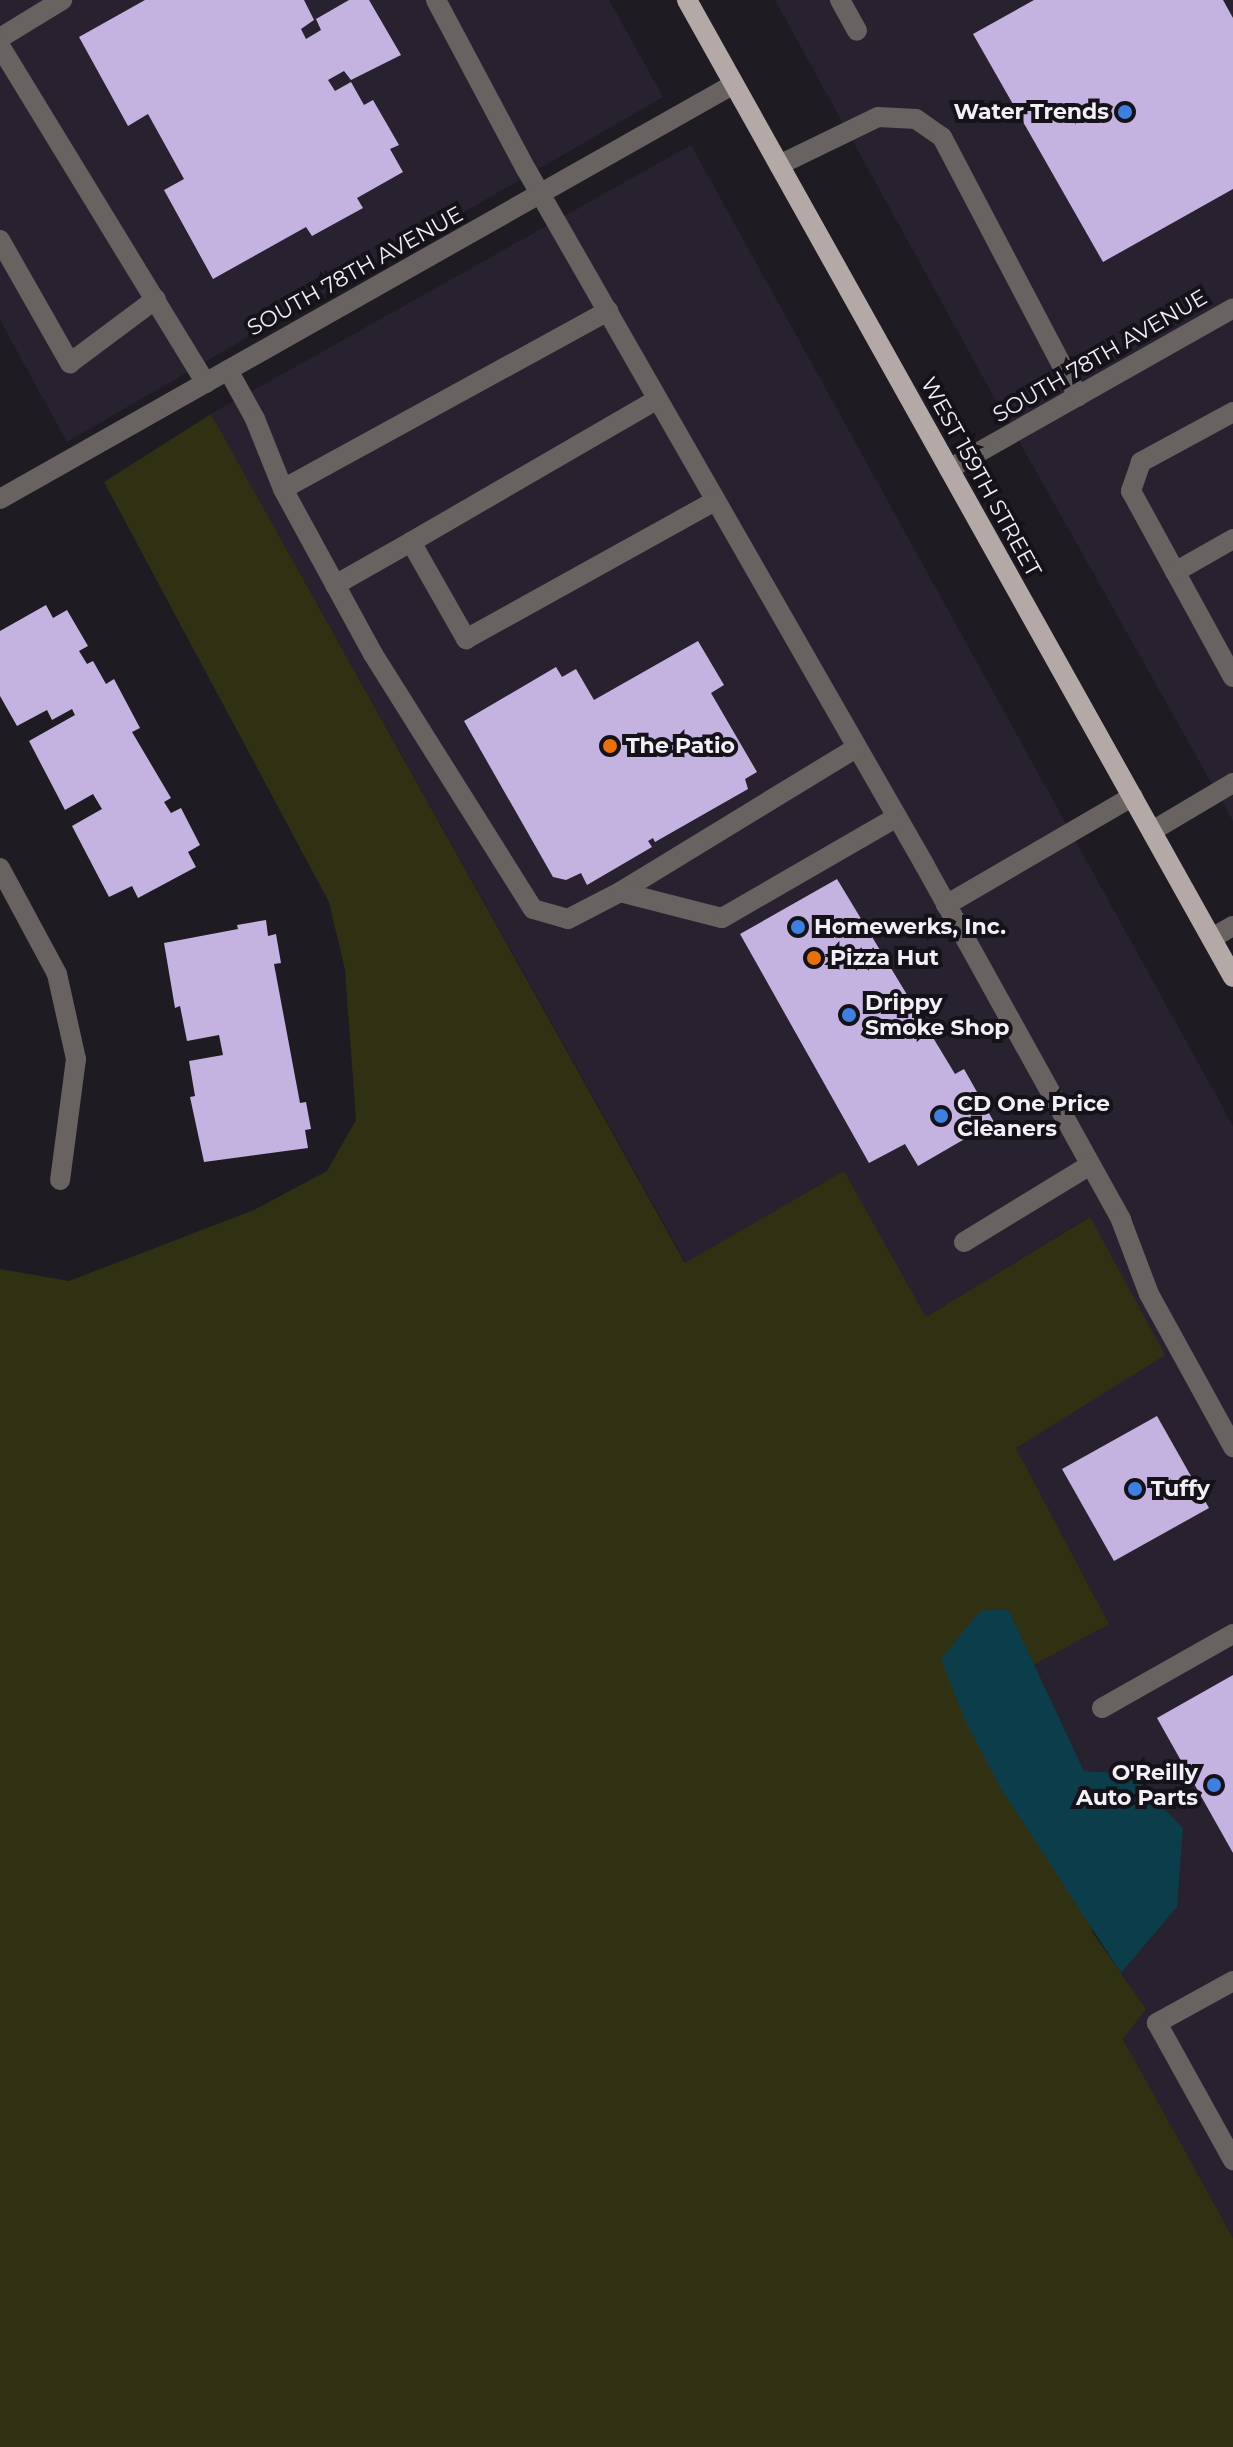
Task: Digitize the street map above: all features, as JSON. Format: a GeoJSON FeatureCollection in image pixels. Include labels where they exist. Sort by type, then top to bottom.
{"type":"FeatureCollection","features":[{"type":"Feature","properties":{"kind":"main road","name":"WEST 159TH STREET"},"geometry":{"type":"LineString","coordinates":[[693,2],[734,84],[1233,977]]}},
{"type":"Feature","properties":{"kind":"street"},"geometry":{"type":"LineString","coordinates":[[0,38],[62,0]]}},
{"type":"Feature","properties":{"kind":"street"},"geometry":{"type":"LineString","coordinates":[[436,0],[1121,1220],[1149,1294],[1233,1447]]}},
{"type":"Feature","properties":{"kind":"street"},"geometry":{"type":"LineString","coordinates":[[840,0],[857,31]]}},
{"type":"Feature","properties":{"kind":"street"},"geometry":{"type":"LineString","coordinates":[[0,46],[206,383]]}},
{"type":"Feature","properties":{"kind":"street","name":"SOUTH 78TH AVENUE"},"geometry":{"type":"LineString","coordinates":[[0,499],[734,84]]}},
{"type":"Feature","properties":{"kind":"street"},"geometry":{"type":"LineString","coordinates":[[779,165],[878,117],[916,119],[942,137],[1078,396]]}},
{"type":"Feature","properties":{"kind":"street"},"geometry":{"type":"LineString","coordinates":[[0,240],[70,363],[156,299]]}},
{"type":"Feature","properties":{"kind":"street","name":"SOUTH 78TH AVENUE"},"geometry":{"type":"LineString","coordinates":[[949,469],[1233,308]]}},
{"type":"Feature","properties":{"kind":"street"},"geometry":{"type":"LineString","coordinates":[[283,489],[608,311]]}},
{"type":"Feature","properties":{"kind":"street"},"geometry":{"type":"LineString","coordinates":[[228,370],[255,419],[283,489],[373,654],[533,909],[568,919],[620,892],[856,748]]}},
{"type":"Feature","properties":{"kind":"street"},"geometry":{"type":"LineString","coordinates":[[335,585],[658,399]]}},
{"type":"Feature","properties":{"kind":"street"},"geometry":{"type":"LineString","coordinates":[[1233,412],[1141,462],[1131,491],[1233,677]]}},
{"type":"Feature","properties":{"kind":"street"},"geometry":{"type":"LineString","coordinates":[[411,542],[466,639],[715,501]]}},
{"type":"Feature","properties":{"kind":"street"},"geometry":{"type":"LineString","coordinates":[[1175,572],[1233,539]]}},
{"type":"Feature","properties":{"kind":"street"},"geometry":{"type":"LineString","coordinates":[[1152,831],[1233,784]]}},
{"type":"Feature","properties":{"kind":"street"},"geometry":{"type":"LineString","coordinates":[[946,905],[1133,796]]}},
{"type":"Feature","properties":{"kind":"street"},"geometry":{"type":"LineString","coordinates":[[620,892],[722,918],[897,817]]}},
{"type":"Feature","properties":{"kind":"street"},"geometry":{"type":"LineString","coordinates":[[0,868],[57,974],[76,1059],[60,1180]]}},
{"type":"Feature","properties":{"kind":"street"},"geometry":{"type":"LineString","coordinates":[[1212,938],[1233,926]]}},
{"type":"Feature","properties":{"kind":"street"},"geometry":{"type":"LineString","coordinates":[[964,1242],[1090,1165]]}},
{"type":"Feature","properties":{"kind":"street"},"geometry":{"type":"LineString","coordinates":[[1102,1708],[1233,1634]]}},
{"type":"Feature","properties":{"kind":"street"},"geometry":{"type":"LineString","coordinates":[[1233,1981],[1157,2023],[1233,2160]]}},
{"type":"Feature","properties":{"kind":"shaded area"},"geometry":{"type":"Polygon","coordinates":[[[0,0],[609,0],[663,97],[67,442],[0,320],[0,0]]]}},
{"type":"Feature","properties":{"kind":"shaded area"},"geometry":{"type":"Polygon","coordinates":[[[775,0],[1233,0],[1233,821],[984,379],[775,0]]]}},
{"type":"Feature","properties":{"kind":"shaded area"},"geometry":{"type":"Polygon","coordinates":[[[691,145],[1233,1126],[1233,2238],[1123,2039],[1146,2009],[1121,1973],[1177,1907],[1130,1774],[1084,1771],[1034,1665],[1109,1624],[1016,1448],[1089,1217],[926,1317],[844,1171],[686,1263],[211,414],[691,145]]]}},
{"type":"Feature","properties":{"kind":"shaded area"},"geometry":{"type":"Polygon","coordinates":[[[211,414],[685,1263],[844,1171],[926,1317],[1090,1217],[1165,1355],[1016,1448],[1109,1624],[1034,1665],[1008,1609],[1093,1933],[1146,2009],[1123,2039],[1233,2238],[1233,2447],[0,2447],[0,1269],[69,1281],[254,1210],[327,1171],[356,1120],[345,970],[329,902],[104,482],[211,414]]]}},
{"type":"Feature","properties":{"kind":"water"},"geometry":{"type":"Polygon","coordinates":[[[1008,1609],[1084,1771],[1130,1774],[1183,1828],[1177,1907],[1121,1973],[1000,1787],[965,1720],[941,1659],[980,1611],[1008,1609]]]}},
{"type":"Feature","properties":{"kind":"building"},"geometry":{"type":"Polygon","coordinates":[[[145,0],[304,0],[314,20],[301,29],[306,39],[321,30],[316,19],[349,0],[369,0],[401,55],[351,80],[344,71],[328,80],[335,91],[351,82],[364,105],[373,100],[399,145],[390,149],[403,172],[357,198],[363,208],[312,236],[306,227],[213,279],[164,190],[184,179],[148,114],[128,126],[79,37],[145,0]]]}},
{"type":"Feature","properties":{"kind":"building","name":"Water Trends"},"geometry":{"type":"Polygon","coordinates":[[[1034,0],[1223,0],[1233,18],[1233,189],[1103,262],[973,34],[1034,0]]]}},
{"type":"Feature","properties":{"kind":"building"},"geometry":{"type":"Polygon","coordinates":[[[46,605],[53,618],[67,610],[88,646],[79,651],[87,664],[93,661],[106,684],[114,679],[140,728],[132,732],[171,798],[164,802],[171,813],[181,808],[200,845],[188,852],[196,867],[138,898],[132,886],[109,897],[72,826],[102,809],[93,794],[65,810],[29,741],[75,715],[72,709],[52,720],[47,710],[17,726],[0,696],[0,631],[46,605]]]}},
{"type":"Feature","properties":{"kind":"building","name":"The Patio"},"geometry":{"type":"Polygon","coordinates":[[[698,641],[724,685],[711,693],[757,772],[745,779],[748,789],[655,842],[653,838],[648,841],[652,847],[587,885],[581,873],[566,880],[553,877],[464,721],[556,667],[562,677],[576,669],[594,700],[698,641]]]}},
{"type":"Feature","properties":{"kind":"building"},"geometry":{"type":"Polygon","coordinates":[[[837,879],[955,1074],[964,1069],[994,1122],[918,1166],[905,1144],[869,1163],[740,934],[837,879]]]}},
{"type":"Feature","properties":{"kind":"building"},"geometry":{"type":"Polygon","coordinates":[[[266,920],[268,936],[276,934],[281,963],[274,964],[300,1103],[306,1102],[311,1129],[305,1130],[308,1148],[204,1162],[190,1097],[195,1096],[189,1061],[223,1055],[219,1035],[187,1041],[180,1006],[175,1008],[164,943],[238,929],[237,925],[266,920]]]}},
{"type":"Feature","properties":{"kind":"building","name":"Tuffy"},"geometry":{"type":"Polygon","coordinates":[[[1157,1416],[1209,1508],[1114,1561],[1062,1469],[1157,1416]]]}},
{"type":"Feature","properties":{"kind":"building","name":"O'Reilly Auto Parts"},"geometry":{"type":"Polygon","coordinates":[[[1233,1675],[1233,1853],[1157,1718],[1233,1675]]]}},
{"type":"Feature","properties":{"kind":"place","name":"Water Trends"},"geometry":{"type":"Point","coordinates":[1125,112]}},
{"type":"Feature","properties":{"kind":"place","name":"The Patio"},"geometry":{"type":"Point","coordinates":[610,746]}},
{"type":"Feature","properties":{"kind":"place","name":"Homewerks, Inc."},"geometry":{"type":"Point","coordinates":[798,927]}},
{"type":"Feature","properties":{"kind":"place","name":"Pizza Hut"},"geometry":{"type":"Point","coordinates":[814,958]}},
{"type":"Feature","properties":{"kind":"place","name":"Drippy Smoke Shop"},"geometry":{"type":"Point","coordinates":[849,1015]}},
{"type":"Feature","properties":{"kind":"place","name":"CD One Price Cleaners"},"geometry":{"type":"Point","coordinates":[941,1116]}},
{"type":"Feature","properties":{"kind":"place","name":"Tuffy"},"geometry":{"type":"Point","coordinates":[1135,1489]}},
{"type":"Feature","properties":{"kind":"place","name":"O'Reilly Auto Parts"},"geometry":{"type":"Point","coordinates":[1214,1785]}}]}
